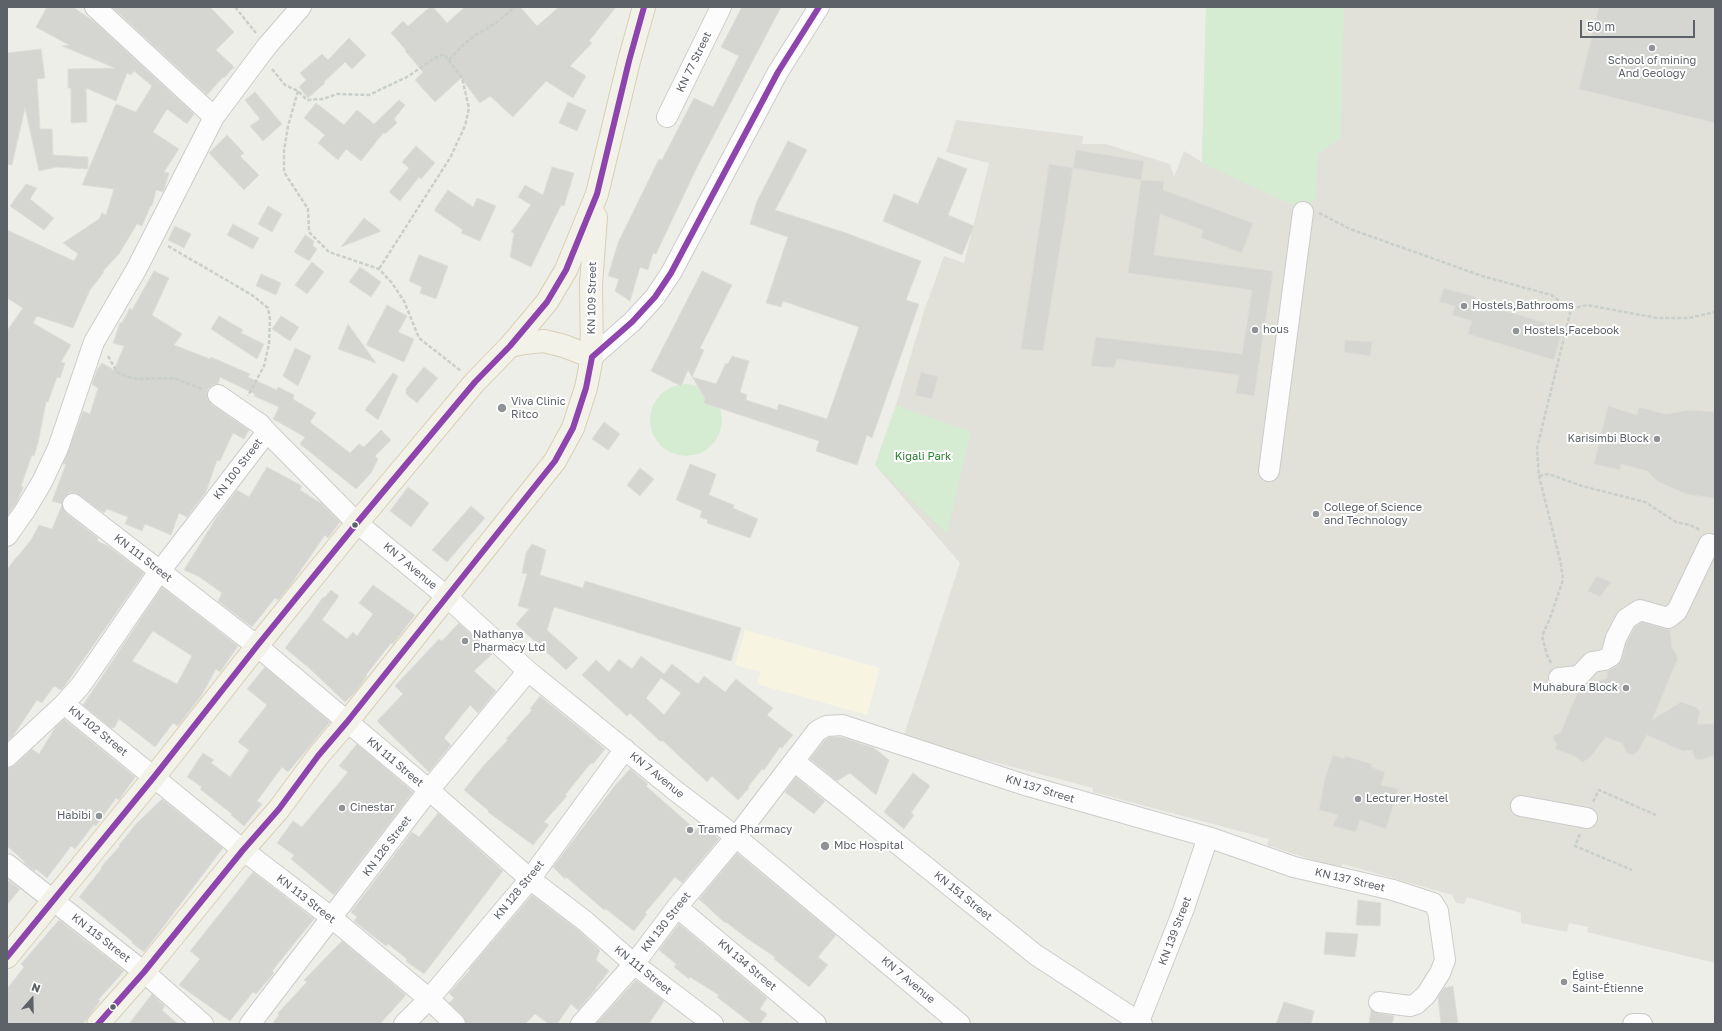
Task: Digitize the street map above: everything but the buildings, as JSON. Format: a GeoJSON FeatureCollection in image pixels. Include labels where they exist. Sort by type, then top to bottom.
{"type":"FeatureCollection","features":[{"type":"Feature","properties":{"kind":"main road"},"geometry":{"type":"LineString","coordinates":[[7,957],[154,777],[257,646],[357,523],[475,382],[510,346],[547,302],[566,270],[597,194],[629,61],[644,7]]}},
{"type":"Feature","properties":{"kind":"main road","name":"KN 109 Street"},"geometry":{"type":"LineString","coordinates":[[98,1024],[144,972],[243,850],[279,809],[318,756],[347,722],[446,596],[555,462],[573,428],[586,388],[592,357],[591,284],[597,194]]}},
{"type":"Feature","properties":{"kind":"main road"},"geometry":{"type":"LineString","coordinates":[[510,346],[524,342],[544,342],[564,346],[592,357]]}},
{"type":"Feature","properties":{"kind":"street"},"geometry":{"type":"LineString","coordinates":[[95,7],[214,117]]}},
{"type":"Feature","properties":{"kind":"street"},"geometry":{"type":"LineString","coordinates":[[7,536],[24,512],[42,482],[58,448],[94,342],[136,270],[214,117],[263,50],[302,7]]}},
{"type":"Feature","properties":{"kind":"street","name":"KN 77 Street"},"geometry":{"type":"LineString","coordinates":[[667,117],[721,7]]}},
{"type":"Feature","properties":{"kind":"street"},"geometry":{"type":"LineString","coordinates":[[592,357],[632,322],[655,297],[671,273],[778,72],[819,7]]}},
{"type":"Feature","properties":{"kind":"street"},"geometry":{"type":"LineString","coordinates":[[1270,472],[1308,211]]}},
{"type":"Feature","properties":{"kind":"street"},"geometry":{"type":"LineString","coordinates":[[218,395],[260,424],[267,432]]}},
{"type":"Feature","properties":{"kind":"street","name":"KN 100 Street"},"geometry":{"type":"LineString","coordinates":[[64,704],[81,685],[160,571],[267,432],[357,523]]}},
{"type":"Feature","properties":{"kind":"street","name":"KN 111 Street"},"geometry":{"type":"LineString","coordinates":[[74,504],[257,646],[429,790],[530,879],[585,921],[634,964],[713,1024]]}},
{"type":"Feature","properties":{"kind":"street","name":"KN 7 Avenue"},"geometry":{"type":"LineString","coordinates":[[357,523],[446,596],[528,671],[677,792],[736,837],[960,1024]]}},
{"type":"Feature","properties":{"kind":"street"},"geometry":{"type":"LineString","coordinates":[[1559,678],[1579,676],[1592,662],[1604,660],[1611,656],[1616,638],[1626,619],[1640,610],[1668,618],[1677,611],[1709,544]]}},
{"type":"Feature","properties":{"kind":"street","name":"KN 126 Street"},"geometry":{"type":"LineString","coordinates":[[250,1024],[429,790],[528,671]]}},
{"type":"Feature","properties":{"kind":"street","name":"KN 102 Street"},"geometry":{"type":"LineString","coordinates":[[7,757],[64,704],[154,777]]}},
{"type":"Feature","properties":{"kind":"street","name":"KN 137 Street"},"geometry":{"type":"LineString","coordinates":[[736,837],[817,731],[826,726],[842,725],[1028,786],[1208,837],[1294,867],[1393,890],[1433,903],[1438,911],[1445,960],[1440,973],[1426,995],[1416,1004],[1410,1006],[1378,1002]]}},
{"type":"Feature","properties":{"kind":"street","name":"KN 128 Street"},"geometry":{"type":"LineString","coordinates":[[404,1024],[530,879],[625,749]]}},
{"type":"Feature","properties":{"kind":"street","name":"KN 151 Street"},"geometry":{"type":"LineString","coordinates":[[794,760],[1036,955],[1140,1023]]}},
{"type":"Feature","properties":{"kind":"street","name":"KN 113 Street"},"geometry":{"type":"LineString","coordinates":[[154,777],[243,850],[332,918],[428,998],[455,1024]]}},
{"type":"Feature","properties":{"kind":"street"},"geometry":{"type":"LineString","coordinates":[[1521,806],[1587,818]]}},
{"type":"Feature","properties":{"kind":"street","name":"KN 130 Street"},"geometry":{"type":"LineString","coordinates":[[581,1024],[634,964],[677,907],[736,837]]}},
{"type":"Feature","properties":{"kind":"street","name":"KN 139 Street"},"geometry":{"type":"LineString","coordinates":[[1140,1023],[1183,911],[1208,837]]}},
{"type":"Feature","properties":{"kind":"street","name":"KN 115 Street"},"geometry":{"type":"LineString","coordinates":[[7,864],[144,972],[203,1024]]}},
{"type":"Feature","properties":{"kind":"street","name":"KN 134 Street"},"geometry":{"type":"LineString","coordinates":[[677,907],[816,1024]]}},
{"type":"Feature","properties":{"kind":"street"},"geometry":{"type":"LineString","coordinates":[[1633,1024],[1642,1024]]}},
{"type":"Feature","properties":{"kind":"path"},"geometry":{"type":"LineString","coordinates":[[234,7],[285,85],[298,91],[307,100],[323,99],[337,94],[369,95],[383,90],[410,76],[438,56],[444,54],[462,78],[469,108],[465,126],[450,158],[379,269]]}},
{"type":"Feature","properties":{"kind":"path"},"geometry":{"type":"LineString","coordinates":[[449,60],[474,36],[498,22],[515,7]]}},
{"type":"Feature","properties":{"kind":"path"},"geometry":{"type":"LineString","coordinates":[[298,91],[288,126],[284,151],[284,172],[308,209],[310,232],[329,252],[379,269],[392,283],[404,301],[419,338],[475,382]]}},
{"type":"Feature","properties":{"kind":"path"},"geometry":{"type":"LineString","coordinates":[[1308,211],[1350,229],[1482,276],[1552,295],[1571,309]]}},
{"type":"Feature","properties":{"kind":"path"},"geometry":{"type":"LineString","coordinates":[[152,237],[252,295],[268,308],[270,319],[269,344],[264,366],[239,410]]}},
{"type":"Feature","properties":{"kind":"path"},"geometry":{"type":"LineString","coordinates":[[1571,309],[1587,305],[1657,318],[1689,318],[1715,312]]}},
{"type":"Feature","properties":{"kind":"path"},"geometry":{"type":"LineString","coordinates":[[1559,678],[1547,656],[1542,636],[1550,618],[1562,580],[1561,564],[1539,476],[1537,448],[1571,309]]}},
{"type":"Feature","properties":{"kind":"path"},"geometry":{"type":"LineString","coordinates":[[112,364],[117,372],[125,376],[138,379],[174,378],[218,395]]}},
{"type":"Feature","properties":{"kind":"path"},"geometry":{"type":"LineString","coordinates":[[1539,476],[1548,474],[1582,486],[1645,502],[1676,522],[1690,525],[1705,532],[1709,544]]}},
{"type":"Feature","properties":{"kind":"path"},"geometry":{"type":"LineString","coordinates":[[1632,870],[1575,846],[1599,790],[1656,815]]}},
{"type":"Feature","properties":{"kind":"shaded area","name":"College of Science and Technology"},"geometry":{"type":"Polygon","coordinates":[[[1206,7],[1715,7],[1715,963],[1587,932],[1588,927],[1569,923],[1567,932],[1521,923],[1521,913],[1467,897],[1464,904],[1456,903],[1452,895],[1343,864],[1340,869],[1267,845],[1269,839],[1093,792],[1093,788],[903,738],[960,563],[875,465],[896,405],[924,311],[944,256],[964,263],[989,163],[946,152],[956,120],[1083,136],[1082,144],[1105,144],[1170,164],[1174,177],[1184,151],[1202,162],[1206,7]]]}},
{"type":"Feature","properties":{"kind":"shaded area"},"geometry":{"type":"Polygon","coordinates":[[[745,630],[880,668],[867,715],[757,684],[761,672],[735,665],[745,630]]]}},
{"type":"Feature","properties":{"kind":"green space"},"geometry":{"type":"Polygon","coordinates":[[[1206,7],[1344,7],[1341,138],[1318,154],[1316,198],[1312,203],[1295,205],[1288,203],[1202,163],[1206,7]]]}},
{"type":"Feature","properties":{"kind":"green space"},"geometry":{"type":"Polygon","coordinates":[[[679,384],[693,384],[700,386],[712,394],[720,406],[722,420],[720,434],[712,446],[700,454],[693,456],[679,456],[672,454],[660,446],[652,434],[650,427],[650,413],[652,406],[660,394],[672,386],[679,384]]]}},
{"type":"Feature","properties":{"kind":"green space","name":"Kigali Park"},"geometry":{"type":"Polygon","coordinates":[[[896,405],[971,432],[947,534],[875,465],[896,405]]]}},
{"type":"Feature","properties":{"kind":"transit line"},"geometry":{"type":"LineString","coordinates":[[7,957],[154,777],[257,646],[357,523],[475,382],[510,346],[547,302],[566,270],[597,194],[629,61],[644,7]]}},
{"type":"Feature","properties":{"kind":"transit line"},"geometry":{"type":"LineString","coordinates":[[98,1024],[144,972],[243,850],[279,809],[318,756],[347,722],[555,461],[573,428],[586,388],[592,357],[632,322],[655,297],[671,273],[778,72],[819,7]]}},
{"type":"Feature","properties":{"kind":"place","name":"School of mining And Geology"},"geometry":{"type":"Point","coordinates":[1652,48]}},
{"type":"Feature","properties":{"kind":"place","name":"Hostels,Bathrooms"},"geometry":{"type":"Point","coordinates":[1464,306]}},
{"type":"Feature","properties":{"kind":"place","name":"hous"},"geometry":{"type":"Point","coordinates":[1255,330]}},
{"type":"Feature","properties":{"kind":"place","name":"Hostels,Facebook"},"geometry":{"type":"Point","coordinates":[1516,331]}},
{"type":"Feature","properties":{"kind":"place","name":"Viva Clinic Ritco"},"geometry":{"type":"Point","coordinates":[502,408]}},
{"type":"Feature","properties":{"kind":"place","name":"Karisimbi Block"},"geometry":{"type":"Point","coordinates":[1657,439]}},
{"type":"Feature","properties":{"kind":"place","name":"College of Science and Technology"},"geometry":{"type":"Point","coordinates":[1316,514]}},
{"type":"Feature","properties":{"kind":"place","name":"Nathanya Pharmacy Ltd"},"geometry":{"type":"Point","coordinates":[465,641]}},
{"type":"Feature","properties":{"kind":"place","name":"Muhabura Block"},"geometry":{"type":"Point","coordinates":[1626,688]}},
{"type":"Feature","properties":{"kind":"place","name":"Lecturer Hostel"},"geometry":{"type":"Point","coordinates":[1358,799]}},
{"type":"Feature","properties":{"kind":"place","name":"Cinestar"},"geometry":{"type":"Point","coordinates":[342,808]}},
{"type":"Feature","properties":{"kind":"place","name":"Habibi"},"geometry":{"type":"Point","coordinates":[99,816]}},
{"type":"Feature","properties":{"kind":"place","name":"Tramed Pharmacy"},"geometry":{"type":"Point","coordinates":[690,830]}},
{"type":"Feature","properties":{"kind":"place","name":"Mbc Hospital"},"geometry":{"type":"Point","coordinates":[825,846]}},
{"type":"Feature","properties":{"kind":"place","name":"Église Saint-Étienne"},"geometry":{"type":"Point","coordinates":[1564,982]}}]}
